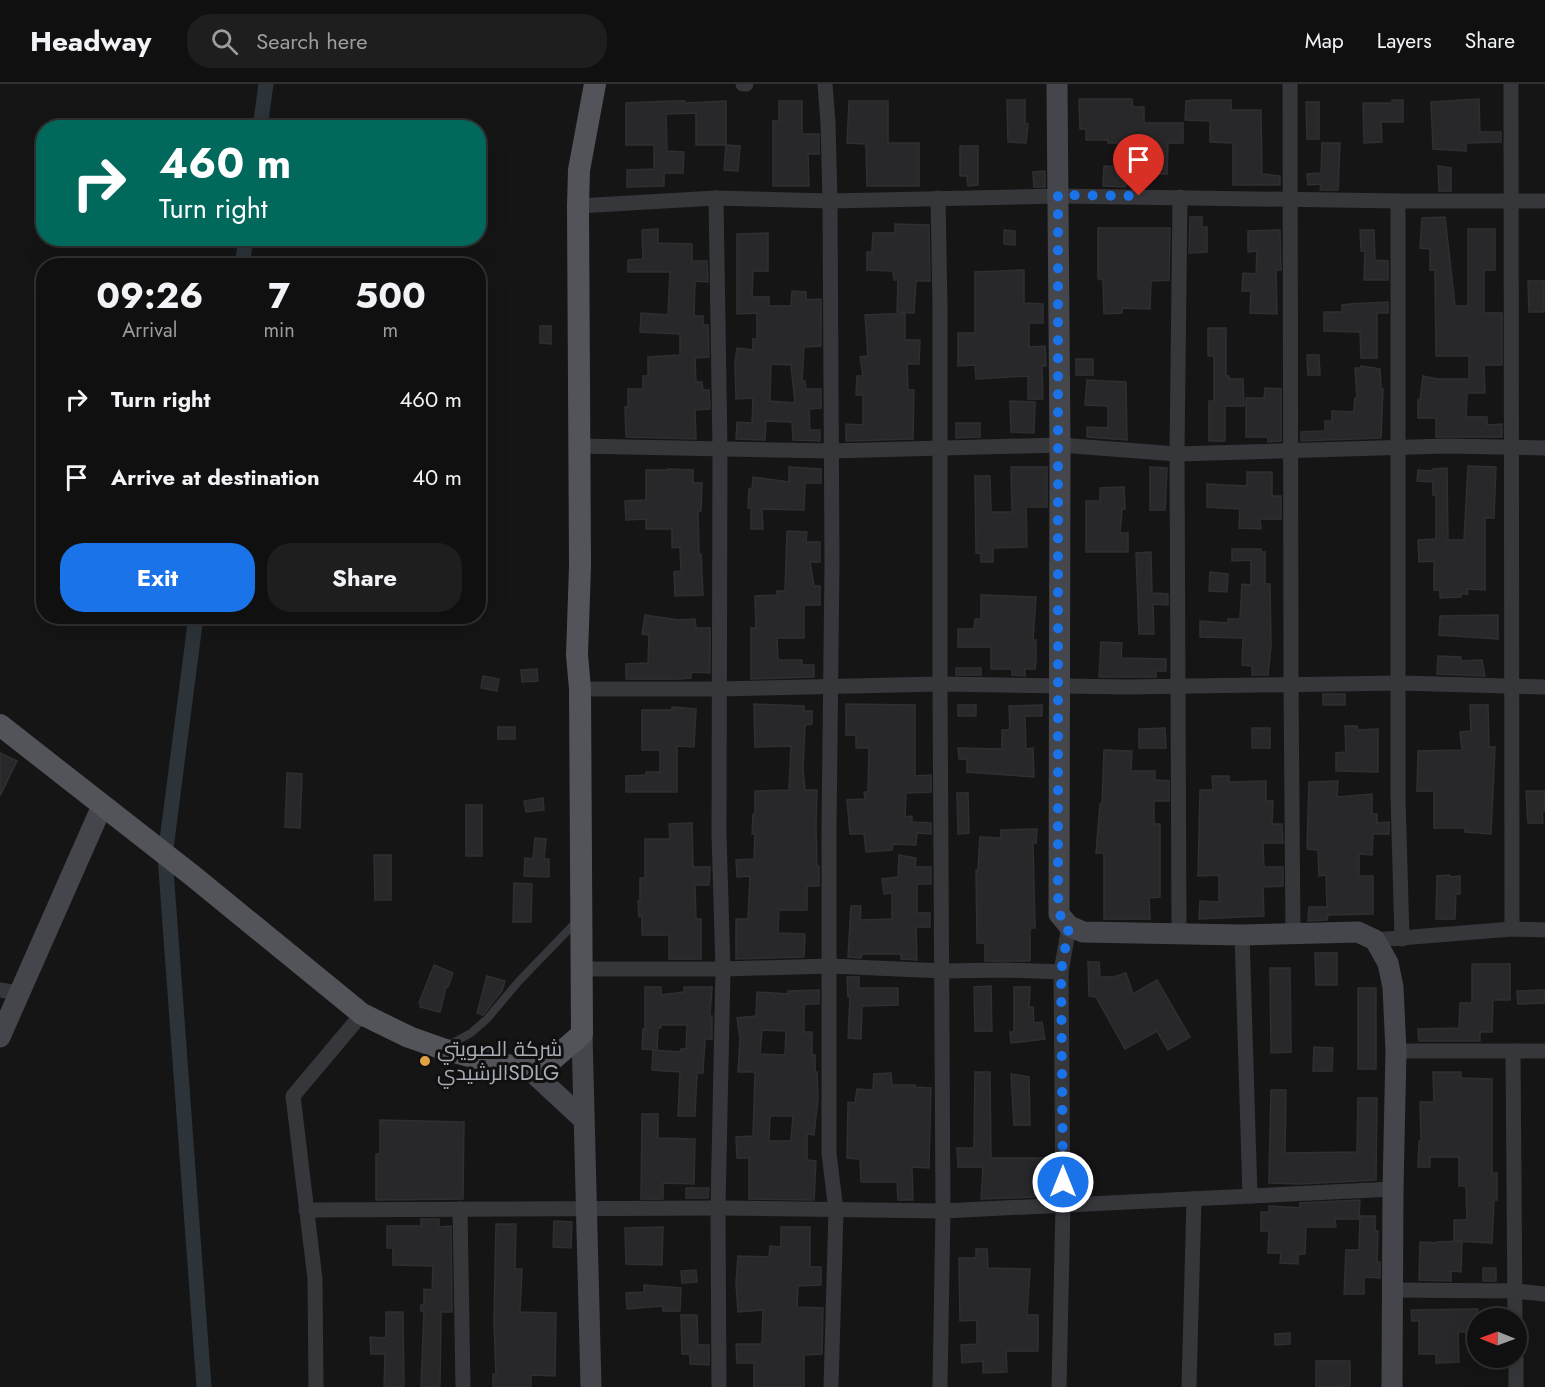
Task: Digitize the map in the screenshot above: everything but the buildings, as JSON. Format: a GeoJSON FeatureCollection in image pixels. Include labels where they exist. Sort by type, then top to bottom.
{"type":"FeatureCollection","features":[{"type":"Feature","properties":{"kind":"main road"},"geometry":{"type":"LineString","coordinates":[[0,725],[193,876],[362,1014],[409,1037],[443,1049],[529,1070],[552,1060],[582,1034],[580,688],[577,655],[580,567],[578,206],[579,170],[595,84]]}},
{"type":"Feature","properties":{"kind":"street"},"geometry":{"type":"LineString","coordinates":[[825,84],[830,201],[831,451],[828,1153],[836,1211],[831,1387]]}},
{"type":"Feature","properties":{"kind":"street"},"geometry":{"type":"LineString","coordinates":[[1056,84],[1059,914],[1069,926],[1083,932],[1358,933],[1375,940],[1512,929],[1545,930]]}},
{"type":"Feature","properties":{"kind":"street"},"geometry":{"type":"LineString","coordinates":[[1290,84],[1290,684],[1293,933]]}},
{"type":"Feature","properties":{"kind":"street"},"geometry":{"type":"LineString","coordinates":[[1511,84],[1512,929]]}},
{"type":"Feature","properties":{"kind":"street"},"geometry":{"type":"LineString","coordinates":[[578,206],[716,198],[830,201],[1058,195],[1398,201],[1545,201]]}},
{"type":"Feature","properties":{"kind":"street"},"geometry":{"type":"LineString","coordinates":[[1179,934],[1177,454],[1180,196]]}},
{"type":"Feature","properties":{"kind":"street"},"geometry":{"type":"LineString","coordinates":[[716,198],[720,448],[719,835],[723,969],[718,1208],[719,1387]]}},
{"type":"Feature","properties":{"kind":"street"},"geometry":{"type":"LineString","coordinates":[[938,198],[943,971],[940,1387]]}},
{"type":"Feature","properties":{"kind":"street"},"geometry":{"type":"LineString","coordinates":[[1398,201],[1398,796],[1402,939]]}},
{"type":"Feature","properties":{"kind":"street"},"geometry":{"type":"LineString","coordinates":[[578,446],[831,451],[1059,445],[1177,454],[1446,446],[1545,448]]}},
{"type":"Feature","properties":{"kind":"street"},"geometry":{"type":"LineString","coordinates":[[580,688],[720,689],[940,684],[1178,686],[1399,683],[1545,687]]}},
{"type":"Feature","properties":{"kind":"street"},"geometry":{"type":"LineString","coordinates":[[0,1037],[9,991],[102,806]]}},
{"type":"Feature","properties":{"kind":"street"},"geometry":{"type":"LineString","coordinates":[[1059,1387],[1063,1205],[1061,972],[1069,926]]}},
{"type":"Feature","properties":{"kind":"street"},"geometry":{"type":"LineString","coordinates":[[1242,934],[1250,1196]]}},
{"type":"Feature","properties":{"kind":"street"},"geometry":{"type":"LineString","coordinates":[[1375,940],[1389,963],[1396,1051],[1392,1387]]}},
{"type":"Feature","properties":{"kind":"street"},"geometry":{"type":"LineString","coordinates":[[583,969],[830,966],[943,971],[1061,972]]}},
{"type":"Feature","properties":{"kind":"street"},"geometry":{"type":"LineString","coordinates":[[316,1387],[315,1279],[293,1096],[362,1014]]}},
{"type":"Feature","properties":{"kind":"street"},"geometry":{"type":"LineString","coordinates":[[582,1034],[591,1387]]}},
{"type":"Feature","properties":{"kind":"street"},"geometry":{"type":"LineString","coordinates":[[1396,1051],[1545,1051]]}},
{"type":"Feature","properties":{"kind":"street"},"geometry":{"type":"LineString","coordinates":[[1513,1051],[1515,1308]]}},
{"type":"Feature","properties":{"kind":"street"},"geometry":{"type":"LineString","coordinates":[[529,1070],[583,1119]]}},
{"type":"Feature","properties":{"kind":"street"},"geometry":{"type":"LineString","coordinates":[[306,1210],[718,1208],[943,1211],[1393,1190]]}},
{"type":"Feature","properties":{"kind":"street"},"geometry":{"type":"LineString","coordinates":[[1189,1387],[1194,1199]]}},
{"type":"Feature","properties":{"kind":"street"},"geometry":{"type":"LineString","coordinates":[[460,1209],[463,1387]]}},
{"type":"Feature","properties":{"kind":"street"},"geometry":{"type":"LineString","coordinates":[[1392,1290],[1515,1291],[1545,1294]]}},
{"type":"Feature","properties":{"kind":"street"},"geometry":{"type":"LineString","coordinates":[[1516,1368],[1516,1387]]}},
{"type":"Feature","properties":{"kind":"lane"},"geometry":{"type":"LineString","coordinates":[[443,1049],[471,1033],[487,1019],[519,981],[582,916]]}},
{"type":"Feature","properties":{"kind":"waterway"},"geometry":{"type":"LineString","coordinates":[[261,120],[266,84]]}},
{"type":"Feature","properties":{"kind":"waterway"},"geometry":{"type":"LineString","coordinates":[[243,258],[245,246]]}},
{"type":"Feature","properties":{"kind":"waterway"},"geometry":{"type":"LineString","coordinates":[[195,624],[165,856],[204,1387]]}},
{"type":"Feature","properties":{"kind":"place","name":"شركة الصويتي الرشيديSDLG"},"geometry":{"type":"Point","coordinates":[425,1061]}},
{"type":"Feature","properties":{"kind":"route"},"geometry":{"type":"LineString","coordinates":[[1063,1182],[1061,972],[1069,926],[1059,914],[1058,894],[1058,195],[1139,196]]}}]}
